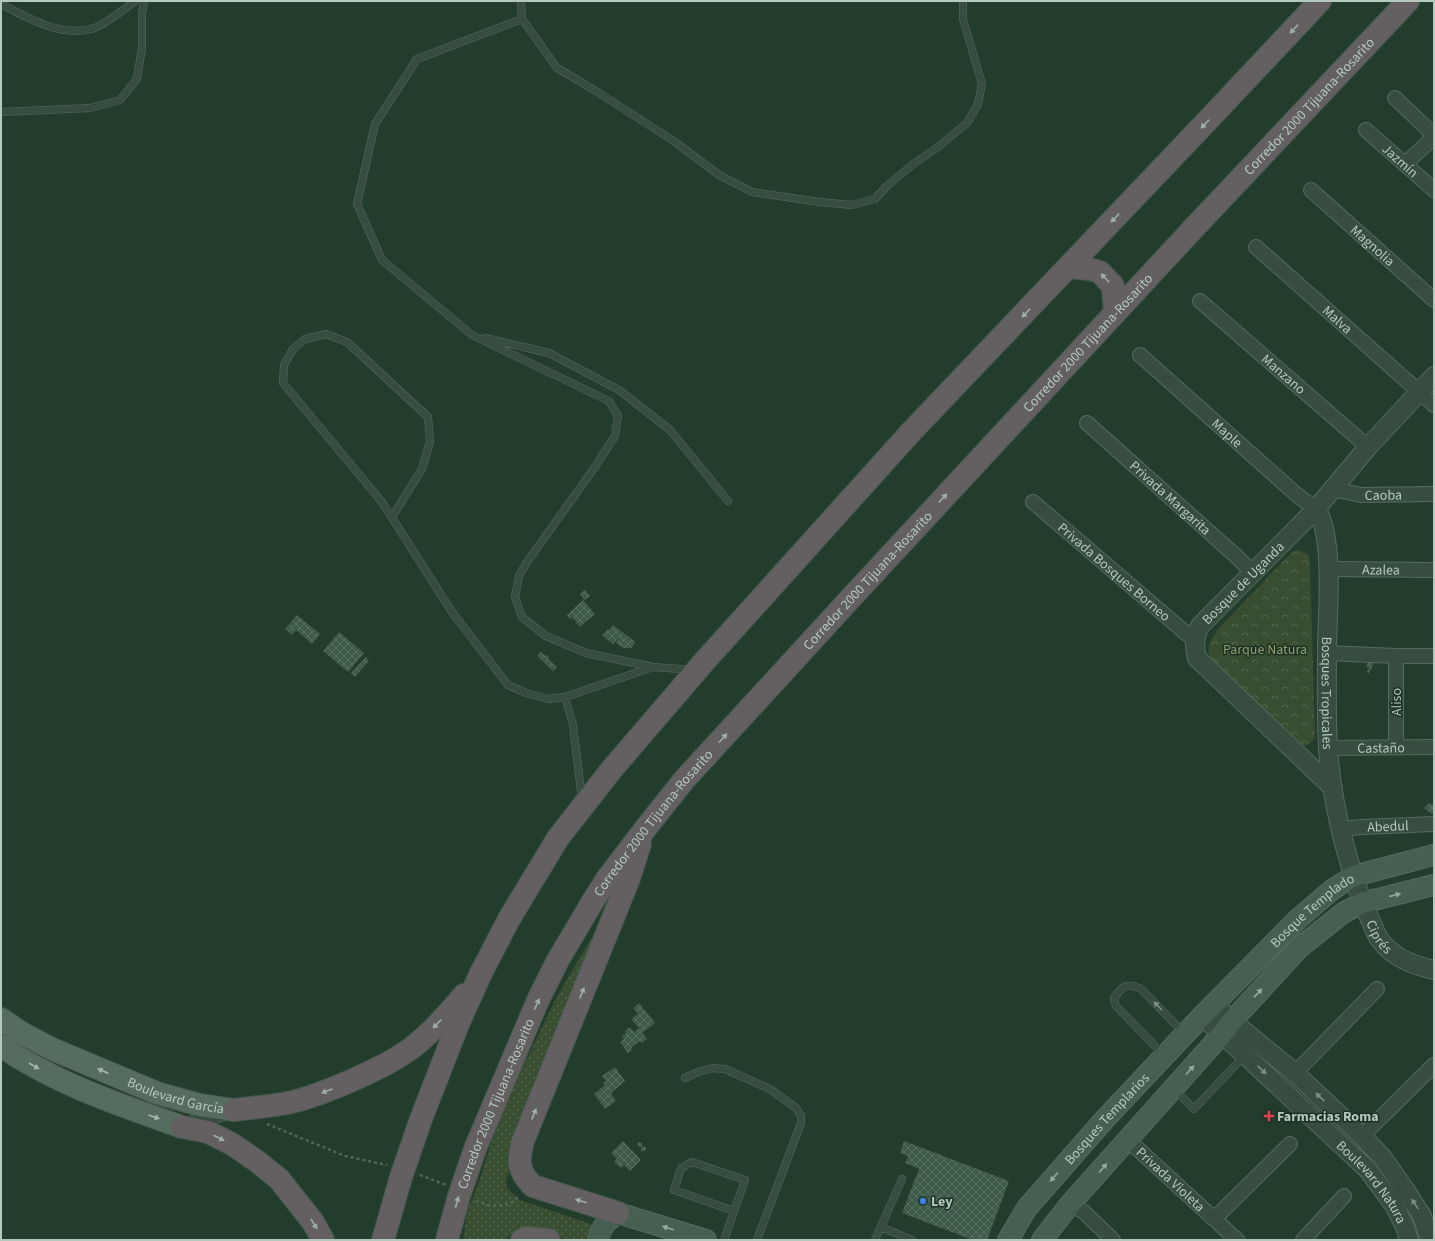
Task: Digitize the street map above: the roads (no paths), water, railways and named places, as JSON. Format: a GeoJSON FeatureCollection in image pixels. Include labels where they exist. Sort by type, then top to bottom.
{"type":"FeatureCollection","features":[{"type":"Feature","properties":{"kind":"highway"},"geometry":{"type":"LineString","coordinates":[[383,1240],[404,1168],[439,1069],[481,973],[509,919],[558,838],[612,769],[697,670],[911,432],[1320,1]]}},
{"type":"Feature","properties":{"kind":"highway","name":"Corredor 2000 Tijuana-Rosarito"},"geometry":{"type":"LineString","coordinates":[[447,1240],[461,1190],[475,1149],[538,1000],[558,960],[607,879],[645,828],[684,780],[849,600],[1296,118],[1408,1]]}},
{"type":"Feature","properties":{"kind":"highway"},"geometry":{"type":"LineString","coordinates":[[1069,267],[1089,269],[1100,272],[1113,286],[1115,313]]}},
{"type":"Feature","properties":{"kind":"highway"},"geometry":{"type":"LineString","coordinates":[[618,1213],[533,1186],[524,1177],[519,1166],[523,1141],[628,881],[645,828]]}},
{"type":"Feature","properties":{"kind":"highway"},"geometry":{"type":"LineString","coordinates":[[234,1110],[268,1106],[299,1100],[328,1091],[387,1064],[412,1048],[433,1028],[451,1010],[481,973]]}},
{"type":"Feature","properties":{"kind":"highway"},"geometry":{"type":"LineString","coordinates":[[182,1127],[208,1132],[232,1144],[279,1179],[313,1222],[323,1240]]}},
{"type":"Feature","properties":{"kind":"highway"},"geometry":{"type":"LineString","coordinates":[[522,1240],[526,1238],[549,1240]]}},
{"type":"Feature","properties":{"kind":"main road","name":"Bosque Templado"},"geometry":{"type":"LineString","coordinates":[[1208,1010],[1298,919],[1333,889],[1354,876],[1434,855]]}},
{"type":"Feature","properties":{"kind":"main road","name":"Bosque Templado"},"geometry":{"type":"LineString","coordinates":[[1227,1028],[1299,948],[1343,913],[1362,903],[1434,885]]}},
{"type":"Feature","properties":{"kind":"main road","name":"Bosques Templarios"},"geometry":{"type":"LineString","coordinates":[[1008,1240],[1027,1208],[1105,1119],[1208,1010]]}},
{"type":"Feature","properties":{"kind":"main road","name":"Boulevard García"},"geometry":{"type":"LineString","coordinates":[[1,1019],[20,1032],[52,1049],[157,1094],[200,1105],[234,1110]]}},
{"type":"Feature","properties":{"kind":"main road","name":"Bosques Templarios"},"geometry":{"type":"LineString","coordinates":[[1042,1240],[1071,1203],[1227,1028]]}},
{"type":"Feature","properties":{"kind":"main road","name":"Boulevard García"},"geometry":{"type":"LineString","coordinates":[[1,1046],[39,1069],[71,1085],[104,1099],[182,1127]]}},
{"type":"Feature","properties":{"kind":"main road"},"geometry":{"type":"LineString","coordinates":[[598,1240],[601,1229],[607,1221],[618,1213],[706,1240]]}},
{"type":"Feature","properties":{"kind":"street"},"geometry":{"type":"LineString","coordinates":[[1395,98],[1434,136],[1405,164]]}},
{"type":"Feature","properties":{"kind":"street","name":"Jazmín"},"geometry":{"type":"LineString","coordinates":[[1366,130],[1434,190]]}},
{"type":"Feature","properties":{"kind":"street","name":"Magnolia"},"geometry":{"type":"LineString","coordinates":[[1311,190],[1434,300]]}},
{"type":"Feature","properties":{"kind":"street","name":"Malva"},"geometry":{"type":"LineString","coordinates":[[1256,247],[1434,405]]}},
{"type":"Feature","properties":{"kind":"street","name":"Manzano"},"geometry":{"type":"LineString","coordinates":[[1200,301],[1368,447]]}},
{"type":"Feature","properties":{"kind":"street","name":"Maple"},"geometry":{"type":"LineString","coordinates":[[1140,355],[1297,495],[1316,509]]}},
{"type":"Feature","properties":{"kind":"street","name":"Bosque de Uganda"},"geometry":{"type":"LineString","coordinates":[[1333,788],[1197,658],[1195,641],[1196,635],[1200,626],[1316,509],[1368,447],[1434,376]]}},
{"type":"Feature","properties":{"kind":"street","name":"Privada Margarita"},"geometry":{"type":"LineString","coordinates":[[1087,424],[1237,557],[1253,573]]}},
{"type":"Feature","properties":{"kind":"street","name":"Caoba"},"geometry":{"type":"LineString","coordinates":[[1333,489],[1361,495],[1434,494]]}},
{"type":"Feature","properties":{"kind":"street","name":"Privada Bosques Borneo"},"geometry":{"type":"LineString","coordinates":[[1033,502],[1195,641]]}},
{"type":"Feature","properties":{"kind":"street","name":"Bosques Tropicales"},"geometry":{"type":"LineString","coordinates":[[1316,509],[1320,513],[1325,530],[1328,570],[1328,748],[1333,788],[1341,829],[1354,876]]}},
{"type":"Feature","properties":{"kind":"street","name":"Azalea"},"geometry":{"type":"LineString","coordinates":[[1328,570],[1434,570]]}},
{"type":"Feature","properties":{"kind":"street"},"geometry":{"type":"LineString","coordinates":[[1327,653],[1434,656]]}},
{"type":"Feature","properties":{"kind":"street","name":"Aliso"},"geometry":{"type":"LineString","coordinates":[[1396,656],[1396,748]]}},
{"type":"Feature","properties":{"kind":"street","name":"Castaño"},"geometry":{"type":"LineString","coordinates":[[1328,748],[1434,747]]}},
{"type":"Feature","properties":{"kind":"street","name":"Abedul"},"geometry":{"type":"LineString","coordinates":[[1341,829],[1434,824]]}},
{"type":"Feature","properties":{"kind":"street","name":"Ciprés"},"geometry":{"type":"LineString","coordinates":[[1354,876],[1362,903],[1380,940],[1399,958],[1420,967],[1434,970]]}},
{"type":"Feature","properties":{"kind":"street"},"geometry":{"type":"LineString","coordinates":[[1295,1073],[1377,989]]}},
{"type":"Feature","properties":{"kind":"street","name":"Boulevard Natura"},"geometry":{"type":"LineString","coordinates":[[1208,1010],[1227,1028],[1245,1055],[1368,1170],[1394,1205],[1405,1227],[1409,1240]]}},
{"type":"Feature","properties":{"kind":"street"},"geometry":{"type":"LineString","coordinates":[[1227,1028],[1295,1073],[1362,1136],[1382,1158],[1406,1191],[1422,1216],[1430,1240]]}},
{"type":"Feature","properties":{"kind":"street"},"geometry":{"type":"LineString","coordinates":[[1362,1136],[1434,1065]]}},
{"type":"Feature","properties":{"kind":"street","name":"Boulevard García"},"geometry":{"type":"LineString","coordinates":[[182,1127],[234,1110]]}},
{"type":"Feature","properties":{"kind":"street","name":"Privada Violeta"},"geometry":{"type":"LineString","coordinates":[[1128,1140],[1237,1240]]}},
{"type":"Feature","properties":{"kind":"street","name":"Privada Violeta"},"geometry":{"type":"LineString","coordinates":[[1214,1218],[1290,1144]]}},
{"type":"Feature","properties":{"kind":"street"},"geometry":{"type":"LineString","coordinates":[[1368,1170],[1382,1158]]}},
{"type":"Feature","properties":{"kind":"street"},"geometry":{"type":"LineString","coordinates":[[1303,1240],[1344,1196]]}},
{"type":"Feature","properties":{"kind":"street"},"geometry":{"type":"LineString","coordinates":[[1071,1203],[1085,1213],[1113,1240]]}},
{"type":"Feature","properties":{"kind":"lane"},"geometry":{"type":"LineString","coordinates":[[1,4],[24,16],[64,31],[92,29],[121,12],[135,1]]}},
{"type":"Feature","properties":{"kind":"lane"},"geometry":{"type":"LineString","coordinates":[[1,112],[90,108],[120,100],[137,79],[142,48],[142,14],[144,1]]}},
{"type":"Feature","properties":{"kind":"lane"},"geometry":{"type":"LineString","coordinates":[[521,1],[522,19],[557,68],[675,142],[720,175],[752,192],[819,202],[852,204],[875,199],[912,165],[938,147],[967,123],[978,104],[982,84],[963,19],[963,1]]}},
{"type":"Feature","properties":{"kind":"lane"},"geometry":{"type":"LineString","coordinates":[[522,19],[417,58],[375,124],[357,204],[382,260],[472,335],[609,401],[618,416],[615,436],[596,467],[527,562],[519,576],[515,597],[522,617],[546,636],[586,653],[653,667],[697,670]]}},
{"type":"Feature","properties":{"kind":"lane"},"geometry":{"type":"LineString","coordinates":[[392,517],[422,469],[430,442],[428,417],[347,342],[326,334],[305,339],[294,349],[284,366],[283,383],[382,502],[452,612],[508,685],[526,693],[548,699],[564,697],[653,667]]}},
{"type":"Feature","properties":{"kind":"lane"},"geometry":{"type":"LineString","coordinates":[[472,335],[549,353],[619,390],[670,430],[728,500]]}},
{"type":"Feature","properties":{"kind":"lane"},"geometry":{"type":"LineString","coordinates":[[564,697],[573,725],[583,807]]}},
{"type":"Feature","properties":{"kind":"lane"},"geometry":{"type":"LineString","coordinates":[[1164,1056],[1116,1006],[1114,998],[1119,992],[1124,987],[1132,985],[1141,989],[1185,1034]]}},
{"type":"Feature","properties":{"kind":"lane"},"geometry":{"type":"LineString","coordinates":[[1174,1088],[1194,1109],[1245,1055]]}},
{"type":"Feature","properties":{"kind":"lane"},"geometry":{"type":"LineString","coordinates":[[685,1078],[712,1068],[725,1069],[770,1089],[796,1108],[801,1116],[801,1122],[757,1240]]}},
{"type":"Feature","properties":{"kind":"lane"},"geometry":{"type":"LineString","coordinates":[[724,1240],[734,1211],[744,1180],[692,1162],[681,1168],[674,1190],[734,1211]]}},
{"type":"Feature","properties":{"kind":"lane"},"geometry":{"type":"LineString","coordinates":[[875,1240],[902,1179]]}},
{"type":"Feature","properties":{"kind":"lane"},"geometry":{"type":"LineString","coordinates":[[880,1227],[901,1238],[912,1240]]}},
{"type":"Feature","properties":{"kind":"place","name":"Farmacias Roma"},"geometry":{"type":"Point","coordinates":[1269,1116]}},
{"type":"Feature","properties":{"kind":"place","name":"Ley"},"geometry":{"type":"Point","coordinates":[923,1201]}},
{"type":"Feature","properties":{"kind":"park label","name":"Parque Natura"},"geometry":{"type":"Point","coordinates":[1265,649]}}]}
